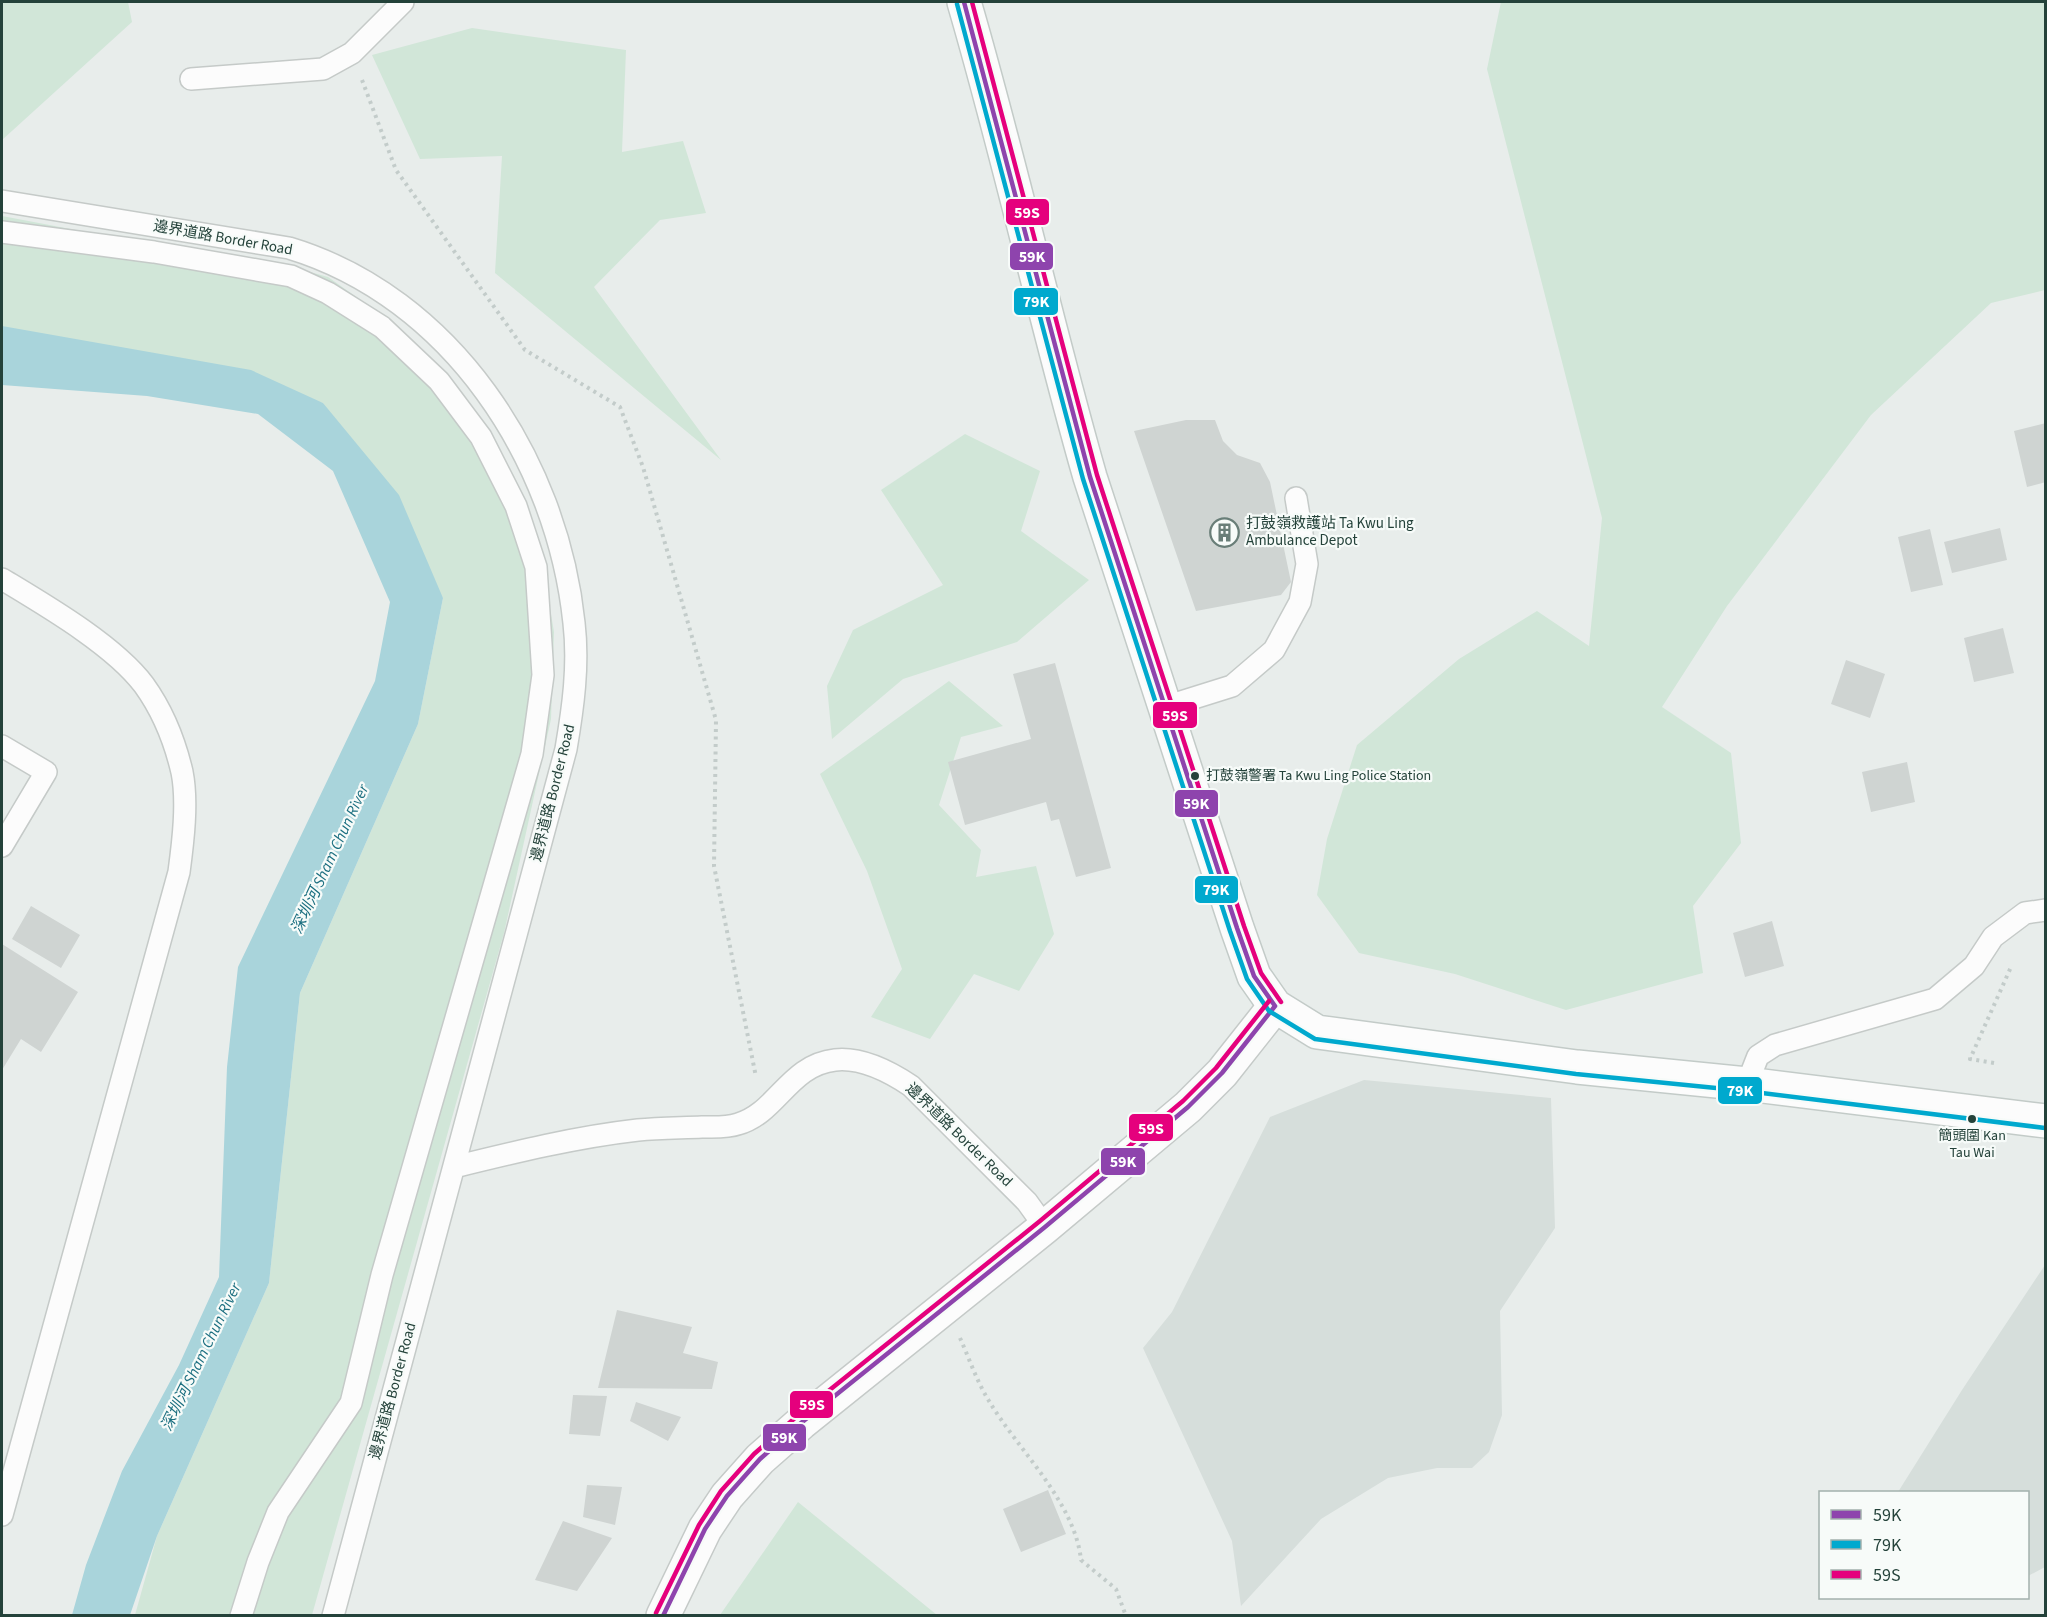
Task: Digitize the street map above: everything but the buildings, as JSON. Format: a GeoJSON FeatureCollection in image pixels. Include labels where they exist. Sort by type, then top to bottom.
{"type":"FeatureCollection","features":[{"type":"Feature","properties":{"kind":"street"},"geometry":{"type":"LineString","coordinates":[[964,2],[990,91],[1071,412],[1118,566],[1254,976],[1275,1006],[1317,1032],[1347,1037],[1577,1067],[1747,1084],[2046,1121]]}},
{"type":"Feature","properties":{"kind":"street"},"geometry":{"type":"LineString","coordinates":[[663,1616],[705,1529],[727,1496],[760,1459],[810,1415],[1045,1227],[1188,1107],[1222,1073],[1275,1006]]}},
{"type":"Feature","properties":{"kind":"lane"},"geometry":{"type":"LineString","coordinates":[[191,79],[323,69],[352,53],[404,2]]}},
{"type":"Feature","properties":{"kind":"lane","name":"邊界道路 Border Road"},"geometry":{"type":"LineString","coordinates":[[2,201],[289,248],[329,261],[372,285],[423,324],[467,368],[489,395],[536,477],[556,532],[571,596],[575,625],[573,699],[566,749],[333,1616]]}},
{"type":"Feature","properties":{"kind":"lane"},"geometry":{"type":"LineString","coordinates":[[2,232],[154,252],[291,276],[328,293],[382,327],[439,381],[481,437],[516,507],[536,567],[543,675],[532,754],[382,1275],[351,1403],[278,1512],[258,1562],[242,1616]]}},
{"type":"Feature","properties":{"kind":"lane"},"geometry":{"type":"LineString","coordinates":[[1165,707],[1232,686],[1274,650],[1300,602],[1307,564],[1296,498]]}},
{"type":"Feature","properties":{"kind":"lane"},"geometry":{"type":"LineString","coordinates":[[2,579],[45,605],[110,651],[143,684],[166,723],[182,773],[184,826],[179,872],[2,1515]]}},
{"type":"Feature","properties":{"kind":"lane"},"geometry":{"type":"LineString","coordinates":[[2,746],[46,772],[2,846]]}},
{"type":"Feature","properties":{"kind":"lane"},"geometry":{"type":"LineString","coordinates":[[1747,1084],[1758,1056],[1775,1045],[1935,999],[1974,966],[1993,937],[2025,913],[2046,910]]}},
{"type":"Feature","properties":{"kind":"lane","name":"邊界道路 Border Road"},"geometry":{"type":"LineString","coordinates":[[454,1167],[551,1144],[614,1133],[734,1126],[745,1122],[763,1110],[796,1077],[823,1062],[850,1060],[888,1072],[912,1086],[1027,1202],[1045,1227]]}},
{"type":"Feature","properties":{"kind":"path"},"geometry":{"type":"LineString","coordinates":[[352,53],[396,170],[525,350],[620,408],[640,457],[716,720],[714,867],[763,1110]]}},
{"type":"Feature","properties":{"kind":"path"},"geometry":{"type":"LineString","coordinates":[[1995,1063],[1970,1059],[2011,966]]}},
{"type":"Feature","properties":{"kind":"path"},"geometry":{"type":"LineString","coordinates":[[958,1333],[988,1400],[1053,1490],[1079,1543],[1081,1560],[1116,1588],[1126,1616]]}},
{"type":"Feature","properties":{"kind":"shaded area"},"geometry":{"type":"Polygon","coordinates":[[[1364,1080],[1551,1098],[1555,1228],[1500,1311],[1502,1415],[1489,1452],[1472,1468],[1437,1468],[1388,1478],[1321,1519],[1241,1606],[1232,1541],[1143,1348],[1172,1312],[1270,1117],[1364,1080]]]}},
{"type":"Feature","properties":{"kind":"shaded area"},"geometry":{"type":"Polygon","coordinates":[[[2045,1265],[2045,1567],[2029,1575],[2029,1491],[1899,1491],[2045,1265]]]}},
{"type":"Feature","properties":{"kind":"green space"},"geometry":{"type":"Polygon","coordinates":[[[2,2],[128,2],[132,22],[2,140],[2,2]]]}},
{"type":"Feature","properties":{"kind":"green space"},"geometry":{"type":"Polygon","coordinates":[[[1501,2],[2045,2],[2045,290],[1991,303],[1871,415],[1727,606],[1662,707],[1731,753],[1741,843],[1693,906],[1703,973],[1566,1010],[1455,974],[1359,953],[1317,895],[1327,839],[1357,745],[1459,659],[1537,611],[1589,646],[1602,518],[1487,69],[1501,2]]]}},
{"type":"Feature","properties":{"kind":"green space"},"geometry":{"type":"Polygon","coordinates":[[[472,28],[626,50],[622,152],[683,141],[706,213],[660,220],[594,287],[721,460],[495,273],[502,156],[420,159],[372,55],[472,28]]]}},
{"type":"Feature","properties":{"kind":"green space"},"geometry":{"type":"Polygon","coordinates":[[[2,216],[270,261],[328,277],[399,327],[467,402],[514,476],[541,555],[554,632],[551,719],[504,933],[312,1615],[135,1615],[157,1536],[269,1283],[300,993],[418,724],[443,598],[323,403],[2,327],[2,216]]]}},
{"type":"Feature","properties":{"kind":"green space"},"geometry":{"type":"Polygon","coordinates":[[[965,434],[1040,471],[1021,531],[1089,580],[1017,642],[903,679],[832,739],[827,686],[853,630],[943,585],[881,490],[965,434]]]}},
{"type":"Feature","properties":{"kind":"green space"},"geometry":{"type":"Polygon","coordinates":[[[949,681],[1003,726],[961,737],[939,805],[981,850],[976,877],[1036,866],[1054,934],[1019,991],[974,974],[930,1039],[871,1017],[902,969],[867,871],[820,774],[949,681]]]}},
{"type":"Feature","properties":{"kind":"green space"},"geometry":{"type":"Polygon","coordinates":[[[798,1502],[937,1615],[720,1615],[798,1502]]]}},
{"type":"Feature","properties":{"kind":"water","name":"深圳河 Sham Chun River"},"geometry":{"type":"Polygon","coordinates":[[[2,326],[251,370],[323,403],[399,495],[443,598],[418,724],[300,993],[269,1283],[157,1536],[130,1615],[72,1615],[86,1565],[122,1471],[179,1365],[219,1277],[227,1067],[238,967],[375,681],[390,602],[333,471],[258,414],[147,396],[2,385],[2,326]]]}},
{"type":"Feature","properties":{"kind":"transit line","name":"59K"},"geometry":{"type":"LineString","coordinates":[[964,2],[1090,477],[1237,928],[1254,976],[1275,1006]]}},
{"type":"Feature","properties":{"kind":"transit line","name":"59S"},"geometry":{"type":"LineString","coordinates":[[972,2],[1097,475],[1244,926],[1261,973],[1281,1002]]}},
{"type":"Feature","properties":{"kind":"transit line","name":"79K"},"geometry":{"type":"LineString","coordinates":[[957,4],[1083,479],[1230,931],[1247,979],[1269,1011],[1315,1039],[1576,1074],[1746,1091],[2045,1128]]}},
{"type":"Feature","properties":{"kind":"transit line","name":"59S"},"geometry":{"type":"LineString","coordinates":[[656,1613],[699,1525],[721,1491],[754,1454],[796,1417],[1040,1221],[1183,1101],[1216,1068],[1269,1001]]}},
{"type":"Feature","properties":{"kind":"transit line","name":"59K"},"geometry":{"type":"LineString","coordinates":[[663,1616],[705,1529],[727,1496],[760,1459],[801,1423],[1045,1227],[1188,1107],[1222,1073],[1275,1006]]}},
{"type":"Feature","properties":{"kind":"place","name":"打鼓嶺救護站 Ta Kwu Ling Ambulance Depot"},"geometry":{"type":"Point","coordinates":[1225,532]}},
{"type":"Feature","properties":{"kind":"place","name":"打鼓嶺警署 Ta Kwu Ling Police Station"},"geometry":{"type":"Point","coordinates":[1195,776]}},
{"type":"Feature","properties":{"kind":"place","name":"簡頭圍 Kan Tau Wai"},"geometry":{"type":"Point","coordinates":[1972,1119]}}]}
